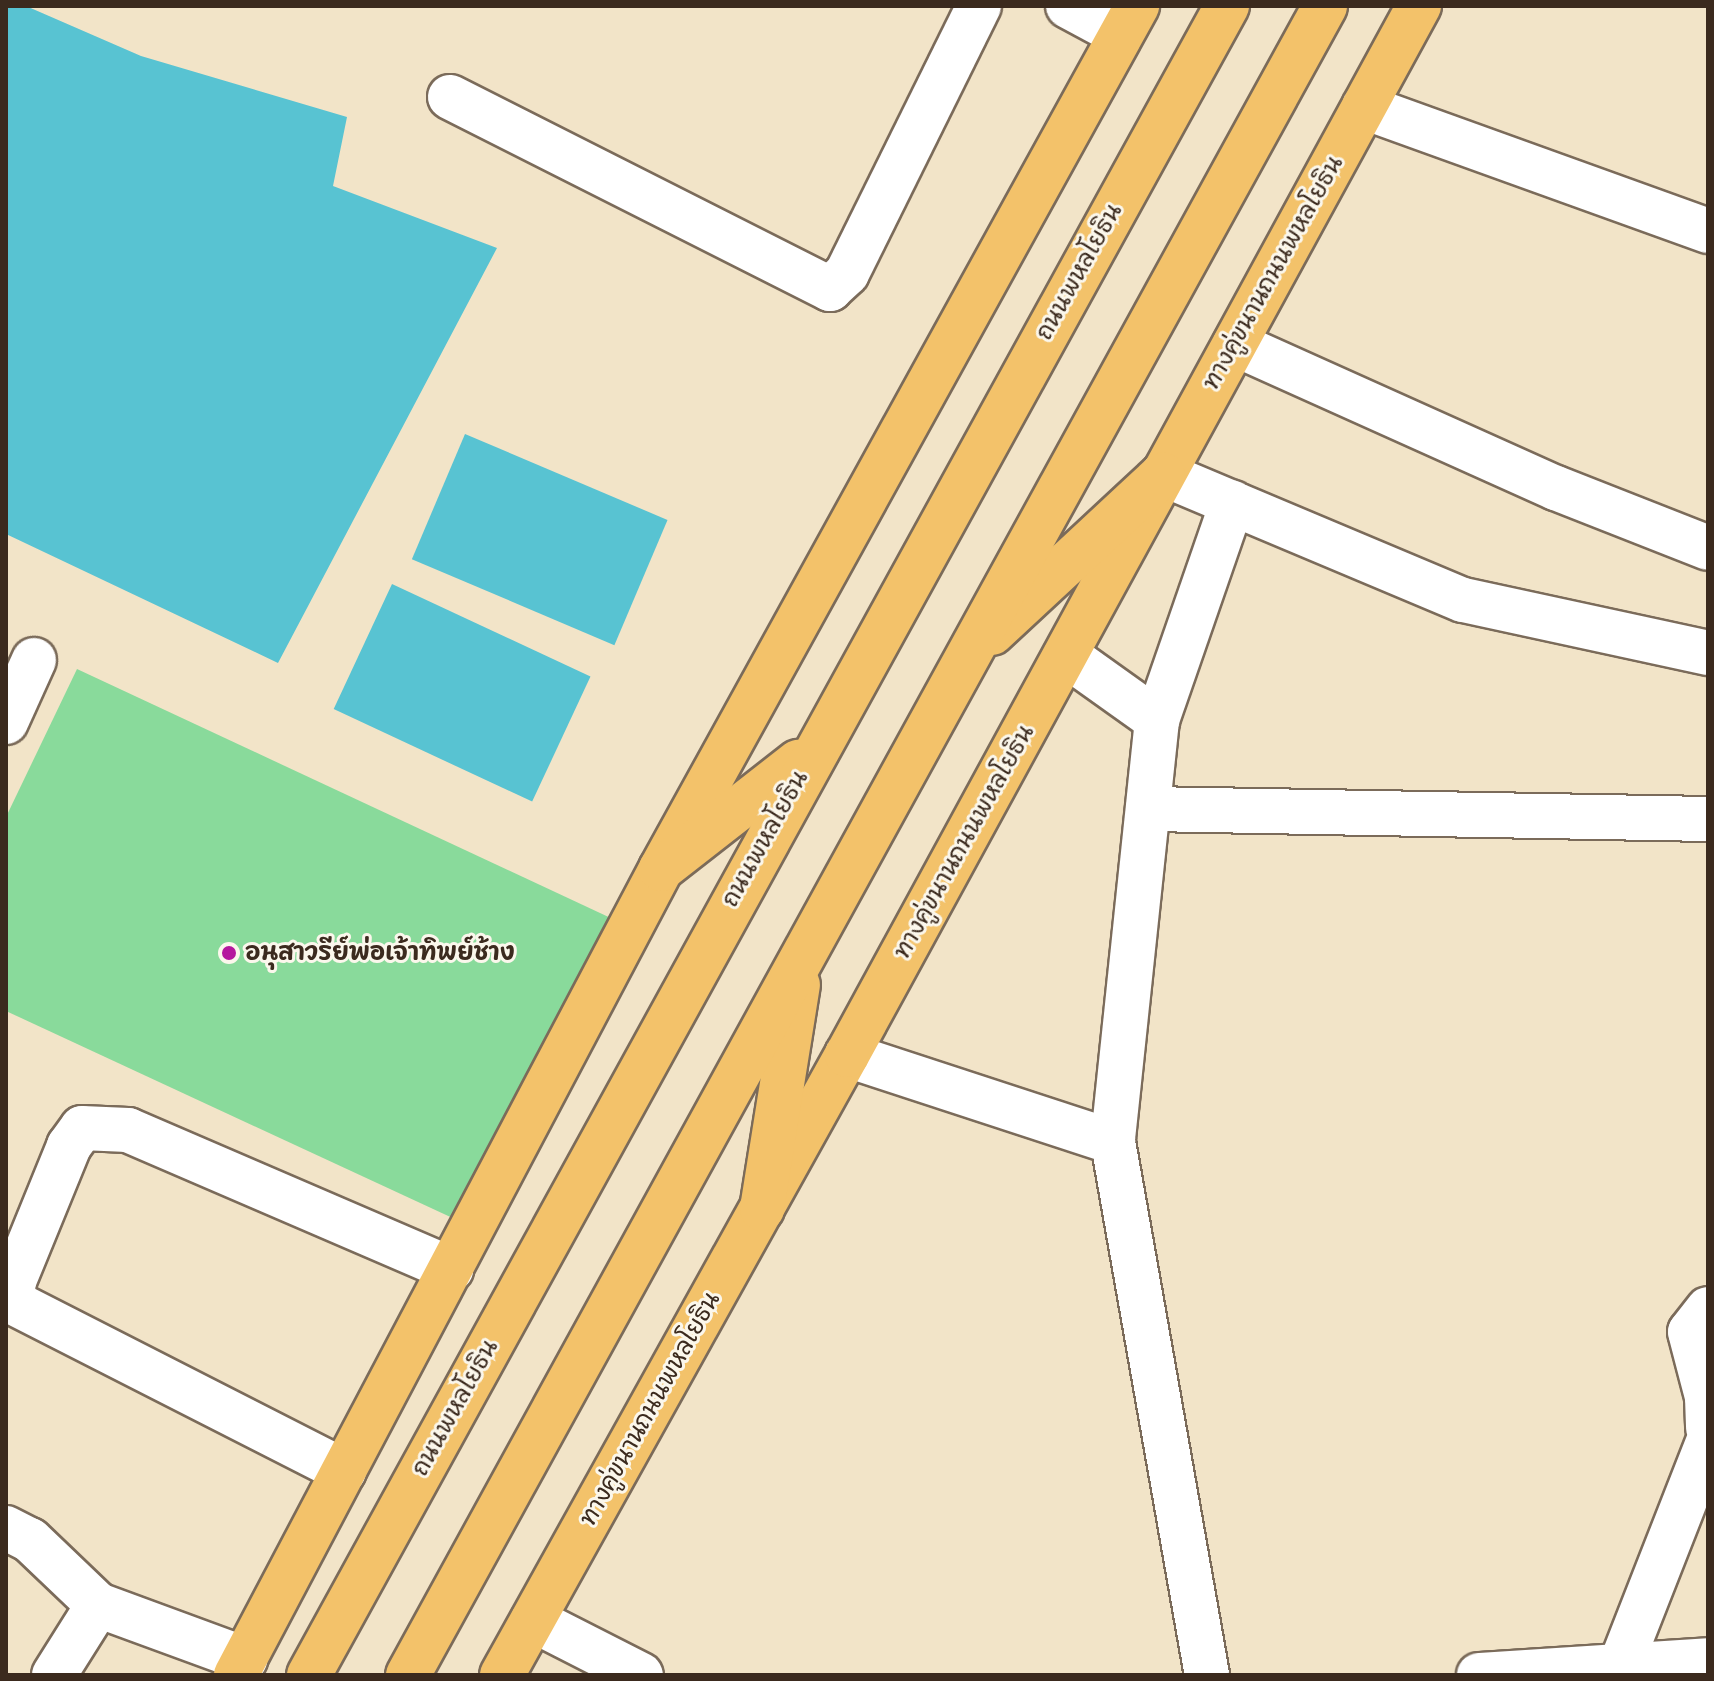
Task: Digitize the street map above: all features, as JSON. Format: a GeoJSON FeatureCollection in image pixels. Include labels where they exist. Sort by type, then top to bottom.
{"type":"FeatureCollection","features":[{"type":"Feature","properties":{"kind":"main road","name":"ถนนพหลโยธิน"},"geometry":{"type":"LineString","coordinates":[[309,1675],[813,750],[1227,6]]}},
{"type":"Feature","properties":{"kind":"main road"},"geometry":{"type":"LineString","coordinates":[[408,1675],[1325,6]]}},
{"type":"Feature","properties":{"kind":"main road","name":"ทางคู่ขนานถนนพหลโยธิน"},"geometry":{"type":"LineString","coordinates":[[502,1675],[847,1055],[1419,6]]}},
{"type":"Feature","properties":{"kind":"main road"},"geometry":{"type":"LineString","coordinates":[[240,1667],[661,869],[1128,20]]}},
{"type":"Feature","properties":{"kind":"main road"},"geometry":{"type":"LineString","coordinates":[[963,661],[1163,474]]}},
{"type":"Feature","properties":{"kind":"main road"},"geometry":{"type":"LineString","coordinates":[[661,869],[813,750]]}},
{"type":"Feature","properties":{"kind":"main road"},"geometry":{"type":"LineString","coordinates":[[762,1209],[803,955]]}},
{"type":"Feature","properties":{"kind":"street"},"geometry":{"type":"LineString","coordinates":[[450,97],[830,289],[847,273],[979,6]]}},
{"type":"Feature","properties":{"kind":"street"},"geometry":{"type":"LineString","coordinates":[[1068,6],[1128,20]]}},
{"type":"Feature","properties":{"kind":"street"},"geometry":{"type":"LineString","coordinates":[[1364,107],[1708,231]]}},
{"type":"Feature","properties":{"kind":"street"},"geometry":{"type":"LineString","coordinates":[[1235,344],[1556,488],[1708,548]]}},
{"type":"Feature","properties":{"kind":"street"},"geometry":{"type":"LineString","coordinates":[[1163,474],[1463,600],[1708,653]]}},
{"type":"Feature","properties":{"kind":"street"},"geometry":{"type":"LineString","coordinates":[[1207,1675],[1113,1142],[1157,720],[1232,503]]}},
{"type":"Feature","properties":{"kind":"street"},"geometry":{"type":"LineString","coordinates":[[1066,655],[1157,720]]}},
{"type":"Feature","properties":{"kind":"street"},"geometry":{"type":"LineString","coordinates":[[6,722],[34,660]]}},
{"type":"Feature","properties":{"kind":"street"},"geometry":{"type":"LineString","coordinates":[[1148,809],[1708,819]]}},
{"type":"Feature","properties":{"kind":"street"},"geometry":{"type":"LineString","coordinates":[[847,1055],[1113,1142]]}},
{"type":"Feature","properties":{"kind":"street"},"geometry":{"type":"LineString","coordinates":[[344,1471],[12,1302],[14,1281],[69,1146],[82,1128],[128,1130],[451,1269]]}},
{"type":"Feature","properties":{"kind":"street"},"geometry":{"type":"LineString","coordinates":[[1708,1309],[1690,1332],[1707,1397],[1708,1428]]}},
{"type":"Feature","properties":{"kind":"street"},"geometry":{"type":"LineString","coordinates":[[1621,1664],[1708,1442]]}},
{"type":"Feature","properties":{"kind":"street"},"geometry":{"type":"LineString","coordinates":[[6,1528],[30,1540],[98,1605],[240,1667]]}},
{"type":"Feature","properties":{"kind":"street"},"geometry":{"type":"LineString","coordinates":[[54,1675],[98,1605]]}},
{"type":"Feature","properties":{"kind":"street"},"geometry":{"type":"LineString","coordinates":[[533,1620],[641,1675]]}},
{"type":"Feature","properties":{"kind":"street"},"geometry":{"type":"LineString","coordinates":[[1479,1675],[1708,1660]]}},
{"type":"Feature","properties":{"kind":"green space"},"geometry":{"type":"Polygon","coordinates":[[[77,669],[630,927],[472,1227],[6,1011],[6,817],[77,669]]]}},
{"type":"Feature","properties":{"kind":"water"},"geometry":{"type":"Polygon","coordinates":[[[6,6],[26,6],[141,56],[347,117],[333,186],[497,248],[278,663],[6,534],[6,6]]]}},
{"type":"Feature","properties":{"kind":"water"},"geometry":{"type":"Polygon","coordinates":[[[465,434],[668,520],[614,645],[412,559],[465,434]]]}},
{"type":"Feature","properties":{"kind":"water"},"geometry":{"type":"Polygon","coordinates":[[[392,584],[590,677],[532,802],[334,709],[392,584]]]}},
{"type":"Feature","properties":{"kind":"place","name":"อนุสาวรีย์พ่อเจ้าทิพย์ช้าง"},"geometry":{"type":"Point","coordinates":[229,953]}}]}
